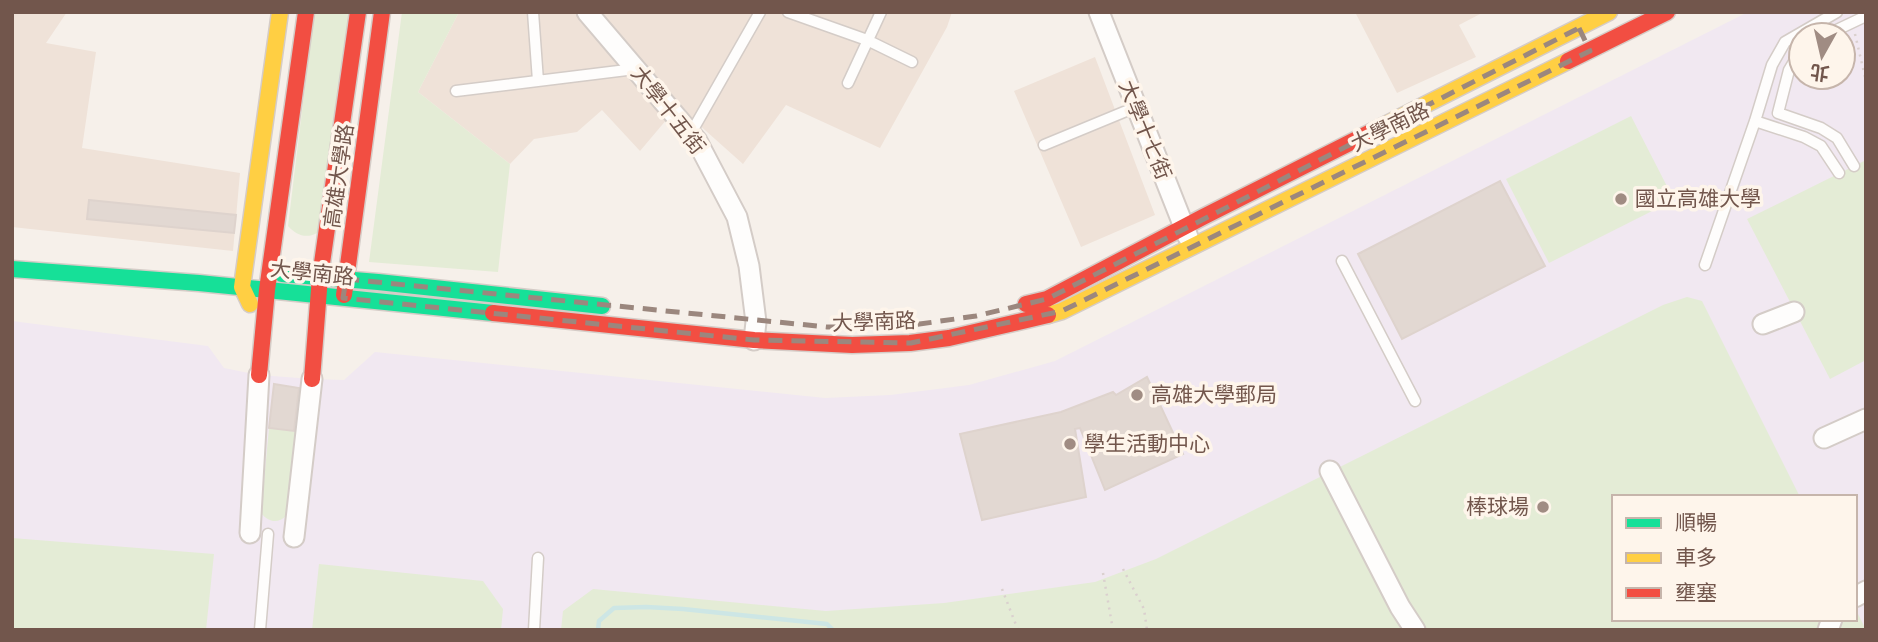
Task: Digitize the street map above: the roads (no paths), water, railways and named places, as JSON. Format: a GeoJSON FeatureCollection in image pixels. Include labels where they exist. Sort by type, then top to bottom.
{"type":"FeatureCollection","features":[{"type":"Feature","properties":{"kind":"street"},"geometry":{"type":"LineString","coordinates":[[263,330],[243,288],[238,270],[280,12]]}},
{"type":"Feature","properties":{"kind":"street"},"geometry":{"type":"LineString","coordinates":[[259,533],[259,375],[263,330],[306,12]]}},
{"type":"Feature","properties":{"kind":"street","name":"高雄大學路"},"geometry":{"type":"LineString","coordinates":[[312,379],[320,277],[358,12]]}},
{"type":"Feature","properties":{"kind":"street","name":"高雄大學路"},"geometry":{"type":"LineString","coordinates":[[316,337],[337,308],[346,279],[382,12]]}},
{"type":"Feature","properties":{"kind":"street","name":"大學十五街"},"geometry":{"type":"LineString","coordinates":[[587,12],[697,141],[737,217],[749,266],[755,326]]}},
{"type":"Feature","properties":{"kind":"street","name":"大學十七街"},"geometry":{"type":"LineString","coordinates":[[1099,12],[1192,248]]}},
{"type":"Feature","properties":{"kind":"street","name":"大學南路"},"geometry":{"type":"LineString","coordinates":[[976,316],[1047,299],[1575,20],[1609,12]]}},
{"type":"Feature","properties":{"kind":"street","name":"大學南路"},"geometry":{"type":"LineString","coordinates":[[12,269],[319,295],[337,308],[755,326],[835,345],[911,343],[987,331],[1062,311],[1667,12]]}},
{"type":"Feature","properties":{"kind":"street"},"geometry":{"type":"LineString","coordinates":[[1575,20],[1590,51]]}},
{"type":"Feature","properties":{"kind":"street","name":"大學南路"},"geometry":{"type":"LineString","coordinates":[[238,270],[621,307]]}},
{"type":"Feature","properties":{"kind":"street"},"geometry":{"type":"LineString","coordinates":[[1763,324],[1794,312]]}},
{"type":"Feature","properties":{"kind":"street"},"geometry":{"type":"LineString","coordinates":[[294,537],[312,379]]}},
{"type":"Feature","properties":{"kind":"street"},"geometry":{"type":"LineString","coordinates":[[1824,438],[1866,419]]}},
{"type":"Feature","properties":{"kind":"street"},"geometry":{"type":"LineString","coordinates":[[1330,471],[1400,607],[1415,630]]}},
{"type":"Feature","properties":{"kind":"lane"},"geometry":{"type":"LineString","coordinates":[[533,12],[538,81]]}},
{"type":"Feature","properties":{"kind":"lane"},"geometry":{"type":"LineString","coordinates":[[691,133],[760,12]]}},
{"type":"Feature","properties":{"kind":"lane"},"geometry":{"type":"LineString","coordinates":[[788,12],[867,40],[912,62]]}},
{"type":"Feature","properties":{"kind":"lane"},"geometry":{"type":"LineString","coordinates":[[848,83],[881,12]]}},
{"type":"Feature","properties":{"kind":"lane"},"geometry":{"type":"LineString","coordinates":[[1705,265],[1772,65],[1785,42],[1837,12]]}},
{"type":"Feature","properties":{"kind":"lane"},"geometry":{"type":"LineString","coordinates":[[456,91],[635,69]]}},
{"type":"Feature","properties":{"kind":"lane"},"geometry":{"type":"LineString","coordinates":[[1787,78],[1778,113],[1821,128],[1838,138],[1854,166]]}},
{"type":"Feature","properties":{"kind":"lane"},"geometry":{"type":"LineString","coordinates":[[1044,145],[1136,107]]}},
{"type":"Feature","properties":{"kind":"lane"},"geometry":{"type":"LineString","coordinates":[[1755,121],[1804,137],[1821,146],[1839,173]]}},
{"type":"Feature","properties":{"kind":"lane"},"geometry":{"type":"LineString","coordinates":[[1342,261],[1415,401]]}},
{"type":"Feature","properties":{"kind":"lane"},"geometry":{"type":"LineString","coordinates":[[259,533],[260,628]]}},
{"type":"Feature","properties":{"kind":"lane"},"geometry":{"type":"LineString","coordinates":[[534,630],[538,558]]}},
{"type":"Feature","properties":{"kind":"waterway"},"geometry":{"type":"LineString","coordinates":[[598,630],[599,621],[614,608],[646,607],[827,624],[833,630]]}},
{"type":"Feature","properties":{"kind":"place","name":"國立高雄大學"},"geometry":{"type":"Point","coordinates":[1621,199]}},
{"type":"Feature","properties":{"kind":"place","name":"高雄大學郵局"},"geometry":{"type":"Point","coordinates":[1137,395]}},
{"type":"Feature","properties":{"kind":"place","name":"學生活動中心"},"geometry":{"type":"Point","coordinates":[1070,444]}},
{"type":"Feature","properties":{"kind":"place","name":"棒球場"},"geometry":{"type":"Point","coordinates":[1543,507]}}]}
